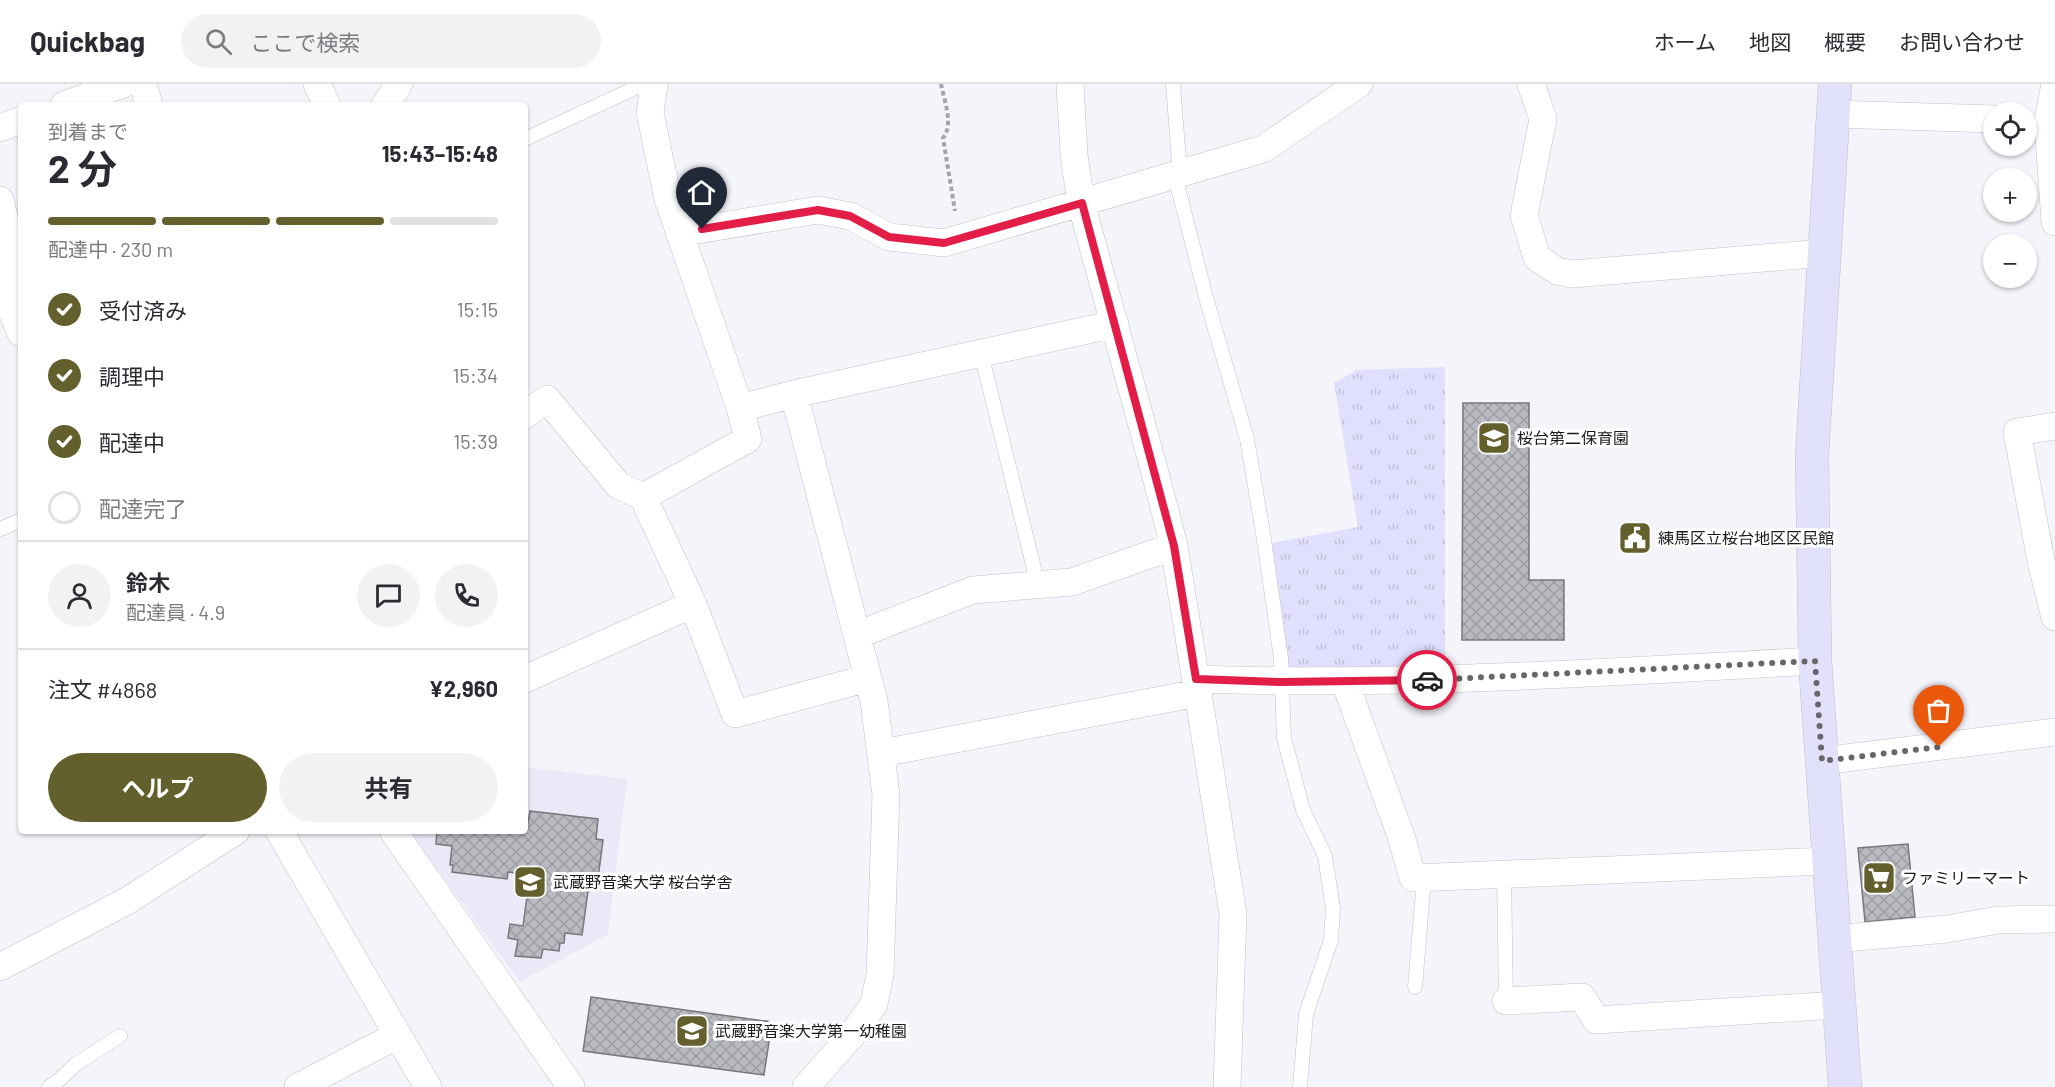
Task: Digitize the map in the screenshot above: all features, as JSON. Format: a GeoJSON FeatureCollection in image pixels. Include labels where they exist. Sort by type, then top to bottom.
{"type":"FeatureCollection","features":[{"type":"Feature","properties":{"kind":"street"},"geometry":{"type":"LineString","coordinates":[[72,102],[123,84]]}},
{"type":"Feature","properties":{"kind":"street"},"geometry":{"type":"LineString","coordinates":[[143,84],[148,102]]}},
{"type":"Feature","properties":{"kind":"street"},"geometry":{"type":"LineString","coordinates":[[317,84],[326,102]]}},
{"type":"Feature","properties":{"kind":"street"},"geometry":{"type":"LineString","coordinates":[[387,102],[399,84]]}},
{"type":"Feature","properties":{"kind":"street"},"geometry":{"type":"LineString","coordinates":[[643,497],[748,440],[740,408],[668,199],[650,113],[654,84]]}},
{"type":"Feature","properties":{"kind":"street"},"geometry":{"type":"LineString","coordinates":[[1070,84],[1074,155],[1082,203],[1174,546],[1233,914],[1227,1087]]}},
{"type":"Feature","properties":{"kind":"street"},"geometry":{"type":"LineString","coordinates":[[1531,84],[1543,119],[1524,215],[1537,258],[1557,271],[1572,274],[1824,253]]}},
{"type":"Feature","properties":{"kind":"street"},"geometry":{"type":"LineString","coordinates":[[2055,84],[2037,121],[2055,222]]}},
{"type":"Feature","properties":{"kind":"street"},"geometry":{"type":"LineString","coordinates":[[679,233],[818,210],[850,216],[889,237],[944,243],[1263,149],[1346,89]]}},
{"type":"Feature","properties":{"kind":"street"},"geometry":{"type":"LineString","coordinates":[[1845,1087],[1815,661],[1812,455],[1834,99],[1983,118]]}},
{"type":"Feature","properties":{"kind":"street"},"geometry":{"type":"LineString","coordinates":[[0,128],[18,121]]}},
{"type":"Feature","properties":{"kind":"street"},"geometry":{"type":"LineString","coordinates":[[0,200],[10,242],[5,290],[18,326]]}},
{"type":"Feature","properties":{"kind":"street"},"geometry":{"type":"LineString","coordinates":[[740,408],[794,394],[1115,324]]}},
{"type":"Feature","properties":{"kind":"street"},"geometry":{"type":"LineString","coordinates":[[794,394],[874,701],[886,795],[880,974],[874,1004],[852,1035],[806,1087]]}},
{"type":"Feature","properties":{"kind":"street"},"geometry":{"type":"LineString","coordinates":[[528,413],[547,399],[618,485],[643,497],[693,604],[735,714],[868,678]]}},
{"type":"Feature","properties":{"kind":"street"},"geometry":{"type":"LineString","coordinates":[[2055,426],[2017,432],[2041,561],[2055,617]]}},
{"type":"Feature","properties":{"kind":"street"},"geometry":{"type":"LineString","coordinates":[[857,635],[973,590],[1072,582],[1174,546]]}},
{"type":"Feature","properties":{"kind":"street"},"geometry":{"type":"LineString","coordinates":[[528,678],[693,604]]}},
{"type":"Feature","properties":{"kind":"street"},"geometry":{"type":"LineString","coordinates":[[882,753],[1197,686],[1280,682],[1455,680],[1815,661]]}},
{"type":"Feature","properties":{"kind":"street"},"geometry":{"type":"LineString","coordinates":[[1345,682],[1401,836],[1413,878],[1829,861]]}},
{"type":"Feature","properties":{"kind":"street"},"geometry":{"type":"LineString","coordinates":[[1822,761],[2055,732]]}},
{"type":"Feature","properties":{"kind":"street"},"geometry":{"type":"LineString","coordinates":[[0,967],[127,901],[231,834]]}},
{"type":"Feature","properties":{"kind":"street"},"geometry":{"type":"LineString","coordinates":[[281,834],[428,1087]]}},
{"type":"Feature","properties":{"kind":"street"},"geometry":{"type":"LineString","coordinates":[[395,834],[571,1087]]}},
{"type":"Feature","properties":{"kind":"street"},"geometry":{"type":"LineString","coordinates":[[1834,939],[1947,929],[1998,920],[2055,919]]}},
{"type":"Feature","properties":{"kind":"street"},"geometry":{"type":"LineString","coordinates":[[1506,1002],[1582,997],[1596,1020],[1839,1005]]}},
{"type":"Feature","properties":{"kind":"street"},"geometry":{"type":"LineString","coordinates":[[298,1087],[398,1035]]}},
{"type":"Feature","properties":{"kind":"lane"},"geometry":{"type":"LineString","coordinates":[[528,138],[644,84]]}},
{"type":"Feature","properties":{"kind":"lane"},"geometry":{"type":"LineString","coordinates":[[1173,84],[1180,174],[1177,184],[1207,301],[1247,439],[1263,533],[1281,658],[1280,682],[1284,738],[1303,810],[1325,856],[1333,908],[1331,940],[1306,1014],[1300,1087]]}},
{"type":"Feature","properties":{"kind":"lane"},"geometry":{"type":"LineString","coordinates":[[981,353],[1038,585]]}},
{"type":"Feature","properties":{"kind":"lane"},"geometry":{"type":"LineString","coordinates":[[0,529],[18,521]]}},
{"type":"Feature","properties":{"kind":"lane"},"geometry":{"type":"LineString","coordinates":[[1503,874],[1506,1002]]}},
{"type":"Feature","properties":{"kind":"lane"},"geometry":{"type":"LineString","coordinates":[[1415,987],[1424,877]]}},
{"type":"Feature","properties":{"kind":"lane"},"geometry":{"type":"LineString","coordinates":[[49,1087],[76,1064],[120,1036]]}},
{"type":"Feature","properties":{"kind":"path"},"geometry":{"type":"LineString","coordinates":[[941,84],[948,121],[948,132],[943,138],[959,238]]}},
{"type":"Feature","properties":{"kind":"shaded area","name":"武蔵野音楽大学 桜台学舎"},"geometry":{"type":"Polygon","coordinates":[[[528,767],[627,779],[608,934],[520,982],[411,834],[528,834],[528,767]]]}},
{"type":"Feature","properties":{"kind":"green space"},"geometry":{"type":"Polygon","coordinates":[[[1445,367],[1445,668],[1289,668],[1272,543],[1358,527],[1334,383],[1357,370],[1445,367]]]}},
{"type":"Feature","properties":{"kind":"building"},"geometry":{"type":"Polygon","coordinates":[[[1463,403],[1529,403],[1529,580],[1564,580],[1564,640],[1462,640],[1463,403]]]}},
{"type":"Feature","properties":{"kind":"building"},"geometry":{"type":"Polygon","coordinates":[[[530,811],[598,819],[596,839],[603,840],[597,886],[589,884],[582,935],[565,933],[564,943],[560,943],[559,951],[543,949],[541,958],[515,956],[518,940],[508,938],[510,924],[523,926],[530,875],[508,872],[507,879],[452,872],[453,865],[450,865],[452,846],[436,844],[437,834],[528,834],[530,811]]]}},
{"type":"Feature","properties":{"kind":"building"},"geometry":{"type":"Polygon","coordinates":[[[1908,844],[1915,917],[1865,922],[1858,848],[1908,844]]]}},
{"type":"Feature","properties":{"kind":"building"},"geometry":{"type":"Polygon","coordinates":[[[591,997],[772,1022],[764,1075],[583,1051],[591,997]]]}},
{"type":"Feature","properties":{"kind":"way so far"},"geometry":{"type":"LineString","coordinates":[[1427,680],[1815,661],[1822,761],[1939,747]]}},
{"type":"Feature","properties":{"kind":"place","name":"桜台第二保育園"},"geometry":{"type":"Point","coordinates":[1494,438]}},
{"type":"Feature","properties":{"kind":"place","name":"練馬区立桜台地区区民館"},"geometry":{"type":"Point","coordinates":[1635,538]}},
{"type":"Feature","properties":{"kind":"place","name":"ファミリーマート"},"geometry":{"type":"Point","coordinates":[1879,878]}},
{"type":"Feature","properties":{"kind":"place","name":"武蔵野音楽大学 桜台学舎"},"geometry":{"type":"Point","coordinates":[530,882]}},
{"type":"Feature","properties":{"kind":"place","name":"武蔵野音楽大学第一幼稚園"},"geometry":{"type":"Point","coordinates":[692,1031]}},
{"type":"Feature","properties":{"kind":"route"},"geometry":{"type":"LineString","coordinates":[[702,229],[818,210],[850,216],[889,237],[944,243],[1082,203],[1174,546],[1196,679],[1280,682],[1427,680]]}}]}
